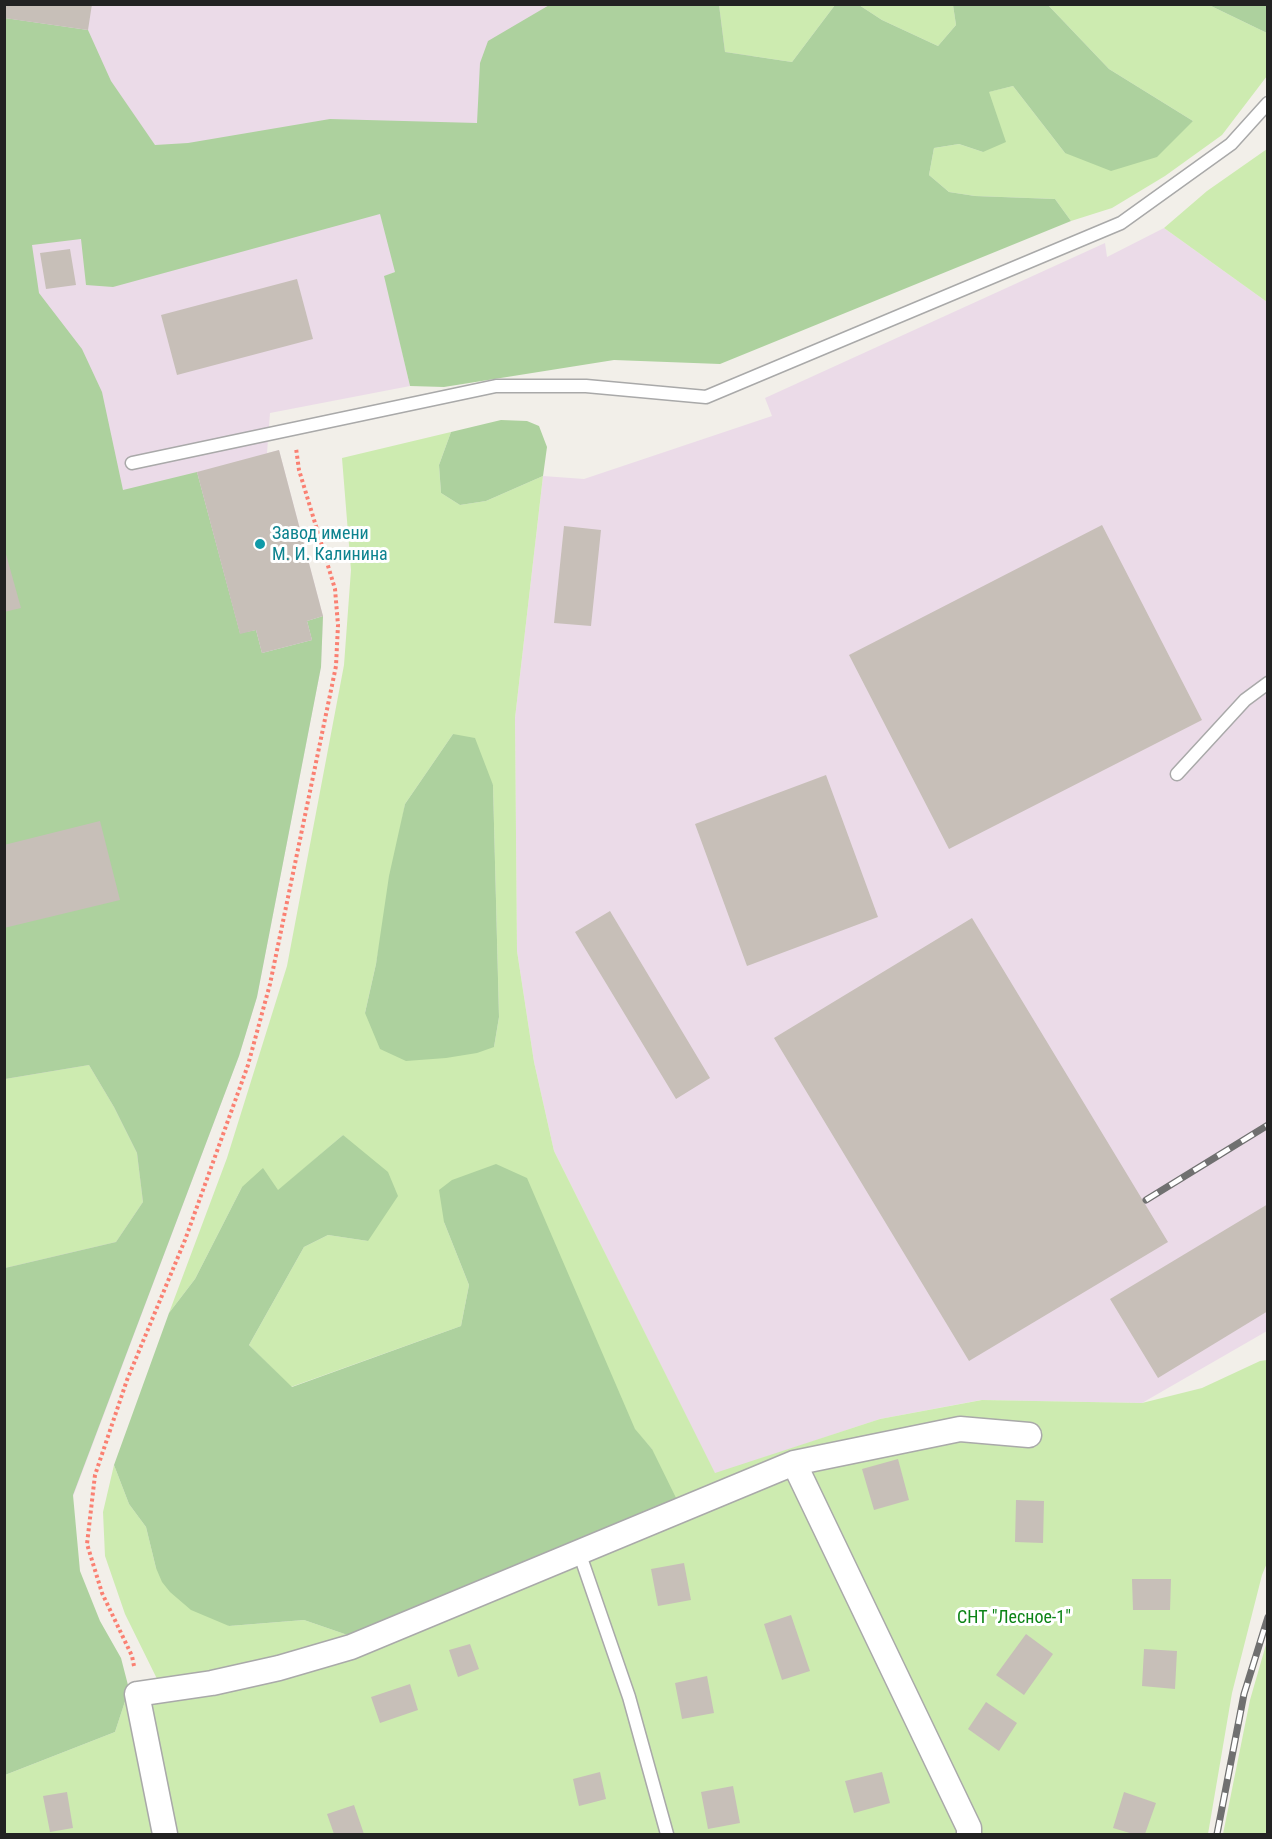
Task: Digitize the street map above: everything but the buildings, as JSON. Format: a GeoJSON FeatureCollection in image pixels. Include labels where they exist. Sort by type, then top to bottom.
{"type":"FeatureCollection","features":[{"type":"Feature","properties":{"kind":"street"},"geometry":{"type":"LineString","coordinates":[[165,1834],[137,1694],[212,1683],[279,1668],[351,1647],[794,1463],[960,1429],[1029,1435]]}},
{"type":"Feature","properties":{"kind":"street"},"geometry":{"type":"LineString","coordinates":[[794,1463],[969,1828],[969,1834]]}},
{"type":"Feature","properties":{"kind":"lane"},"geometry":{"type":"LineString","coordinates":[[132,463],[496,387],[586,386],[706,397],[1120,223],[1231,144],[1268,103]]}},
{"type":"Feature","properties":{"kind":"lane"},"geometry":{"type":"LineString","coordinates":[[1177,774],[1245,700],[1268,683]]}},
{"type":"Feature","properties":{"kind":"lane"},"geometry":{"type":"LineString","coordinates":[[579,1552],[629,1697],[667,1834]]}},
{"type":"Feature","properties":{"kind":"path"},"geometry":{"type":"LineString","coordinates":[[137,1694],[132,1656],[102,1593],[87,1544],[95,1475],[127,1380],[185,1240],[248,1065],[270,984],[336,666],[338,625],[335,590],[299,470],[293,430]]}},
{"type":"Feature","properties":{"kind":"shaded area"},"geometry":{"type":"Polygon","coordinates":[[[5,5],[835,5],[385,276],[410,386],[270,413],[267,453],[279,450],[323,616],[321,667],[257,997],[239,1056],[5,1677],[5,5]]]}},
{"type":"Feature","properties":{"kind":"shaded area"},"geometry":{"type":"Polygon","coordinates":[[[1164,228],[1267,302],[1267,1331],[1142,1403],[981,1400],[880,1419],[715,1474],[554,1151],[534,1062],[517,951],[515,718],[543,476],[584,479],[772,416],[765,398],[1105,243],[1107,257],[1164,228]]]}},
{"type":"Feature","properties":{"kind":"green space"},"geometry":{"type":"Polygon","coordinates":[[[551,4],[719,5],[725,52],[792,62],[835,5],[859,5],[882,20],[938,46],[956,25],[953,5],[1048,5],[1109,69],[1193,121],[1157,157],[1111,171],[1065,153],[1013,86],[989,92],[1006,142],[983,152],[959,144],[934,148],[929,175],[949,192],[975,196],[1055,199],[1071,221],[720,364],[614,360],[444,387],[410,386],[384,276],[395,272],[380,214],[113,287],[86,285],[81,239],[32,245],[39,293],[82,349],[102,392],[123,490],[197,472],[240,633],[256,630],[262,653],[312,640],[307,621],[323,616],[321,667],[257,997],[239,1056],[73,1495],[80,1571],[100,1621],[121,1658],[129,1689],[115,1732],[5,1775],[5,1268],[116,1242],[143,1202],[137,1153],[114,1107],[89,1065],[5,1079],[5,18],[88,30],[111,81],[155,145],[188,143],[330,119],[477,123],[480,63],[488,41],[551,4]]]}},
{"type":"Feature","properties":{"kind":"green space"},"geometry":{"type":"Polygon","coordinates":[[[719,5],[835,5],[792,62],[725,52],[719,5]]]}},
{"type":"Feature","properties":{"kind":"green space"},"geometry":{"type":"Polygon","coordinates":[[[859,5],[953,5],[956,25],[938,46],[882,20],[859,5]]]}},
{"type":"Feature","properties":{"kind":"green space"},"geometry":{"type":"Polygon","coordinates":[[[1048,5],[1209,5],[1267,33],[1267,76],[1222,135],[1165,176],[1112,208],[1071,221],[1055,199],[975,196],[949,192],[929,175],[934,148],[959,144],[983,152],[988,92],[1013,86],[1065,153],[1193,121],[1109,69],[1048,5]]]}},
{"type":"Feature","properties":{"kind":"green space"},"geometry":{"type":"Polygon","coordinates":[[[1209,5],[1267,5],[1267,33],[1209,5]]]}},
{"type":"Feature","properties":{"kind":"green space"},"geometry":{"type":"Polygon","coordinates":[[[1267,149],[1267,302],[1164,228],[1207,191],[1267,149]]]}},
{"type":"Feature","properties":{"kind":"green space"},"geometry":{"type":"Polygon","coordinates":[[[501,420],[527,421],[539,426],[547,447],[543,476],[486,501],[460,505],[441,493],[439,465],[451,432],[501,420]]]}},
{"type":"Feature","properties":{"kind":"green space","name":"СНТ \"Лесное-1\""},"geometry":{"type":"Polygon","coordinates":[[[451,432],[439,465],[441,493],[460,505],[486,501],[543,476],[515,718],[517,951],[534,1062],[554,1151],[715,1473],[880,1419],[982,1400],[1142,1403],[1202,1388],[1260,1361],[1267,1360],[1267,1563],[1232,1693],[1208,1834],[5,1834],[5,1775],[115,1732],[129,1689],[161,1687],[125,1614],[105,1556],[103,1512],[114,1465],[129,1504],[146,1527],[156,1568],[229,1626],[304,1620],[368,1642],[652,1449],[444,1222],[469,1285],[461,1326],[291,1387],[249,1345],[304,1247],[328,1235],[368,1241],[343,1135],[278,1191],[242,1187],[195,1279],[169,1313],[227,1158],[287,966],[344,665],[351,570],[342,458],[451,432]],[[453,734],[405,804],[365,1013],[494,1047],[499,1017],[493,785],[453,734]]]}},
{"type":"Feature","properties":{"kind":"green space"},"geometry":{"type":"Polygon","coordinates":[[[453,734],[475,738],[493,785],[499,1017],[494,1047],[477,1053],[446,1058],[406,1061],[380,1049],[365,1013],[376,964],[389,876],[405,804],[453,734]]]}},
{"type":"Feature","properties":{"kind":"green space"},"geometry":{"type":"Polygon","coordinates":[[[89,1065],[114,1107],[137,1153],[143,1202],[116,1242],[5,1268],[5,1079],[89,1065]]]}},
{"type":"Feature","properties":{"kind":"green space"},"geometry":{"type":"Polygon","coordinates":[[[343,1135],[388,1172],[398,1196],[368,1241],[328,1235],[304,1247],[249,1345],[292,1387],[461,1326],[469,1285],[444,1222],[439,1190],[452,1180],[496,1164],[527,1178],[635,1429],[652,1449],[680,1506],[368,1642],[304,1620],[229,1626],[191,1610],[162,1582],[156,1568],[146,1527],[129,1504],[114,1465],[169,1313],[195,1279],[242,1187],[263,1168],[278,1190],[343,1135]]]}},
{"type":"Feature","properties":{"kind":"green space"},"geometry":{"type":"Polygon","coordinates":[[[1267,1641],[1267,1834],[1223,1834],[1250,1700],[1267,1641]]]}},
{"type":"Feature","properties":{"kind":"railway"},"geometry":{"type":"LineString","coordinates":[[1146,1200],[1268,1125]]}},
{"type":"Feature","properties":{"kind":"railway"},"geometry":{"type":"LineString","coordinates":[[1217,1834],[1244,1694],[1268,1617]]}},
{"type":"Feature","properties":{"kind":"place","name":"Завод имени М. И. Калинина"},"geometry":{"type":"Point","coordinates":[260,544]}}]}
